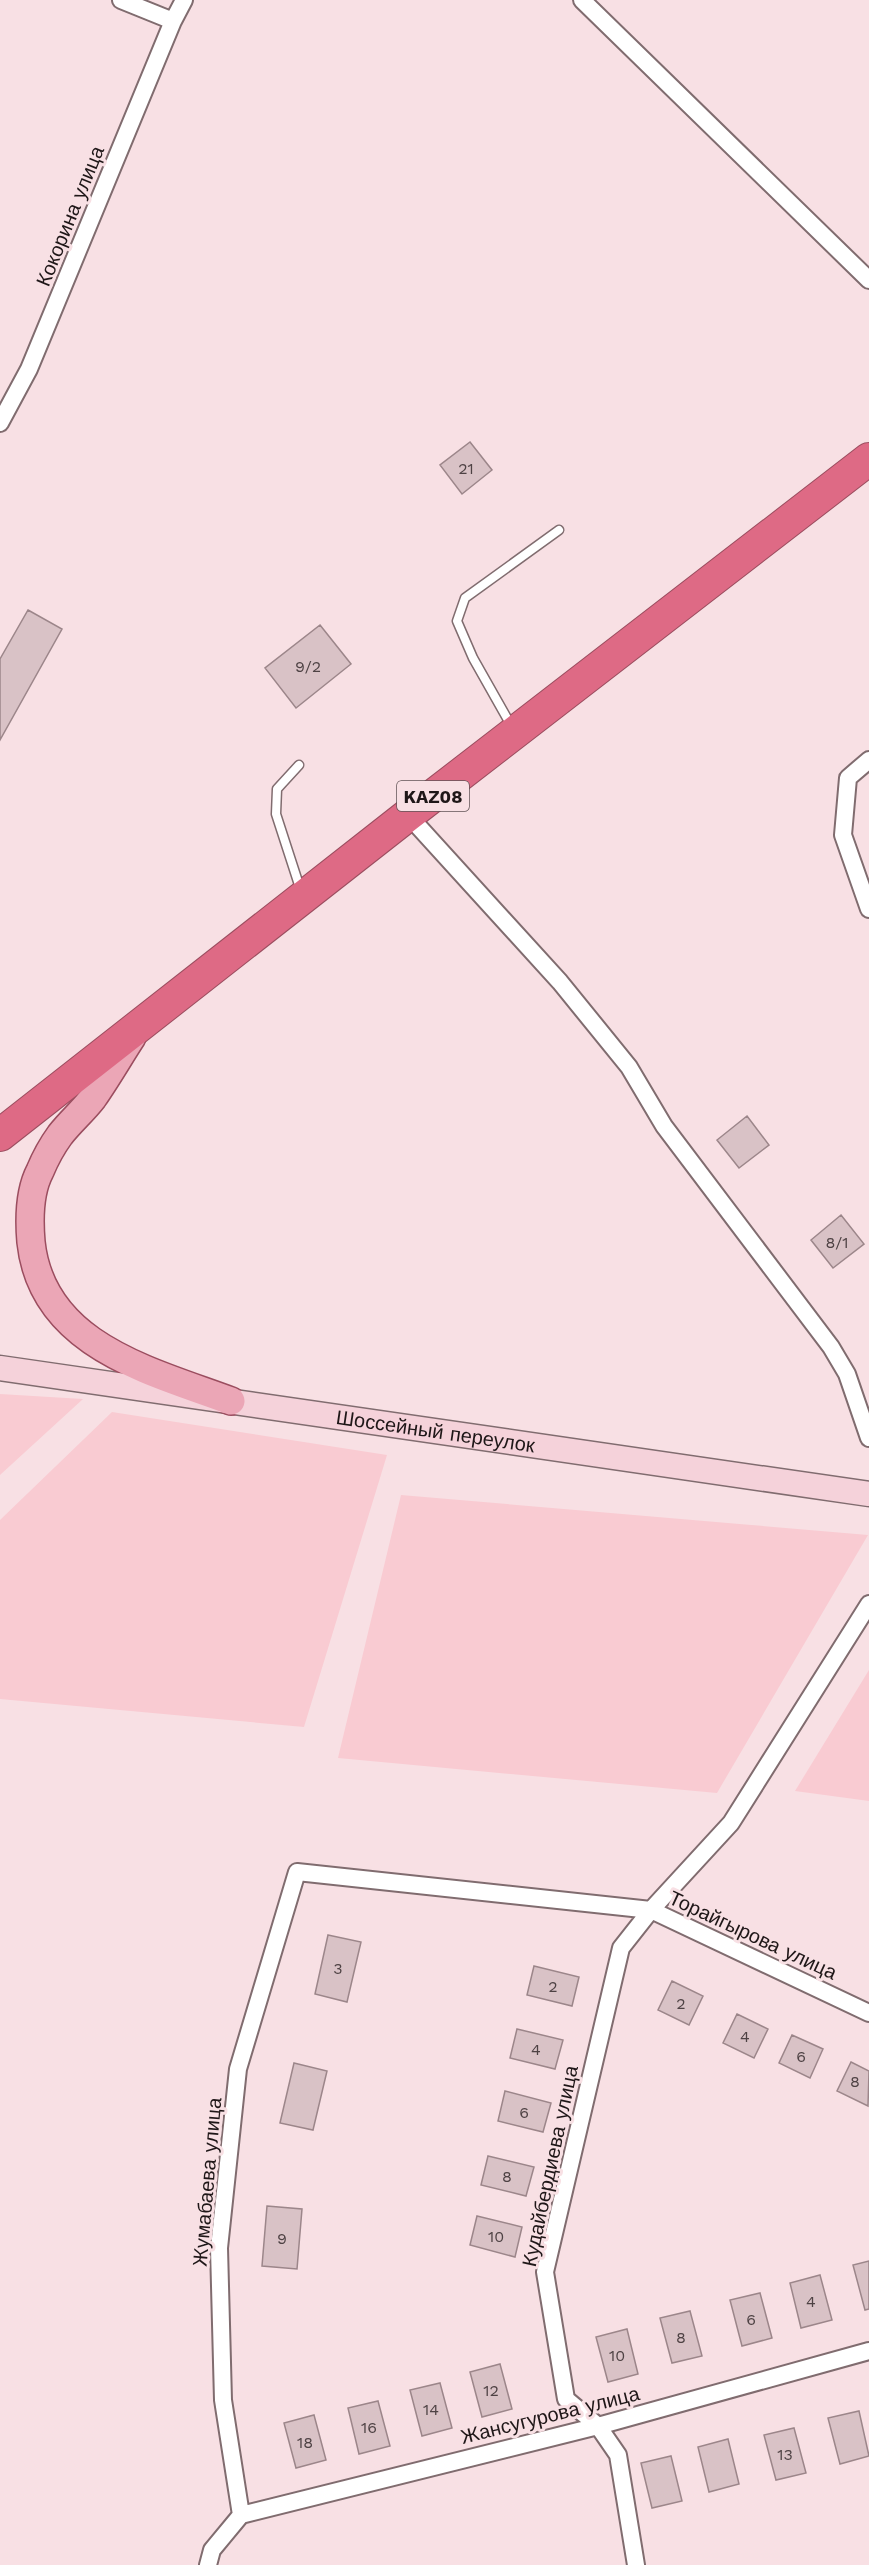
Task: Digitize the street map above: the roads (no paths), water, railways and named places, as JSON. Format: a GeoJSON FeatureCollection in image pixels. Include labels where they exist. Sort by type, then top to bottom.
{"type":"FeatureCollection","features":[{"type":"Feature","properties":{"kind":"highway","name":"KAZ08"},"geometry":{"type":"LineString","coordinates":[[0,1135],[408,815],[869,459]]}},
{"type":"Feature","properties":{"kind":"main road"},"geometry":{"type":"LineString","coordinates":[[137,1029],[92,1099],[59,1136],[38,1173],[29,1216],[32,1251],[44,1288],[63,1316],[87,1339],[123,1361],[231,1401]]}},
{"type":"Feature","properties":{"kind":"main road","name":"Шоссейный переулок"},"geometry":{"type":"LineString","coordinates":[[0,1368],[869,1494]]}},
{"type":"Feature","properties":{"kind":"street"},"geometry":{"type":"LineString","coordinates":[[121,0],[173,21]]}},
{"type":"Feature","properties":{"kind":"street","name":"Кокорина улица"},"geometry":{"type":"LineString","coordinates":[[0,423],[30,369],[173,21],[184,0]]}},
{"type":"Feature","properties":{"kind":"street"},"geometry":{"type":"LineString","coordinates":[[582,0],[869,280]]}},
{"type":"Feature","properties":{"kind":"street"},"geometry":{"type":"LineString","coordinates":[[869,760],[848,778],[843,835],[869,909]]}},
{"type":"Feature","properties":{"kind":"street"},"geometry":{"type":"LineString","coordinates":[[408,815],[560,981],[629,1067],[664,1126],[831,1347],[847,1374],[869,1438]]}},
{"type":"Feature","properties":{"kind":"street","name":"Кудайбердиева улица"},"geometry":{"type":"LineString","coordinates":[[636,2565],[618,2455],[598,2426],[566,2399],[545,2272],[621,1948],[651,1910],[731,1823],[869,1604]]}},
{"type":"Feature","properties":{"kind":"street","name":"Торайгырова улица"},"geometry":{"type":"LineString","coordinates":[[297,1872],[651,1910],[869,2013]]}},
{"type":"Feature","properties":{"kind":"street","name":"Жумабаева улица"},"geometry":{"type":"LineString","coordinates":[[241,2515],[223,2400],[219,2248],[238,2069],[297,1872]]}},
{"type":"Feature","properties":{"kind":"street","name":"Жансугурова улица"},"geometry":{"type":"LineString","coordinates":[[241,2515],[598,2426],[869,2351]]}},
{"type":"Feature","properties":{"kind":"street"},"geometry":{"type":"LineString","coordinates":[[208,2565],[212,2550],[241,2515]]}},
{"type":"Feature","properties":{"kind":"lane"},"geometry":{"type":"LineString","coordinates":[[515,732],[473,658],[457,621],[465,598],[559,530]]}},
{"type":"Feature","properties":{"kind":"lane"},"geometry":{"type":"LineString","coordinates":[[299,765],[277,789],[276,814],[303,897]]}}]}
